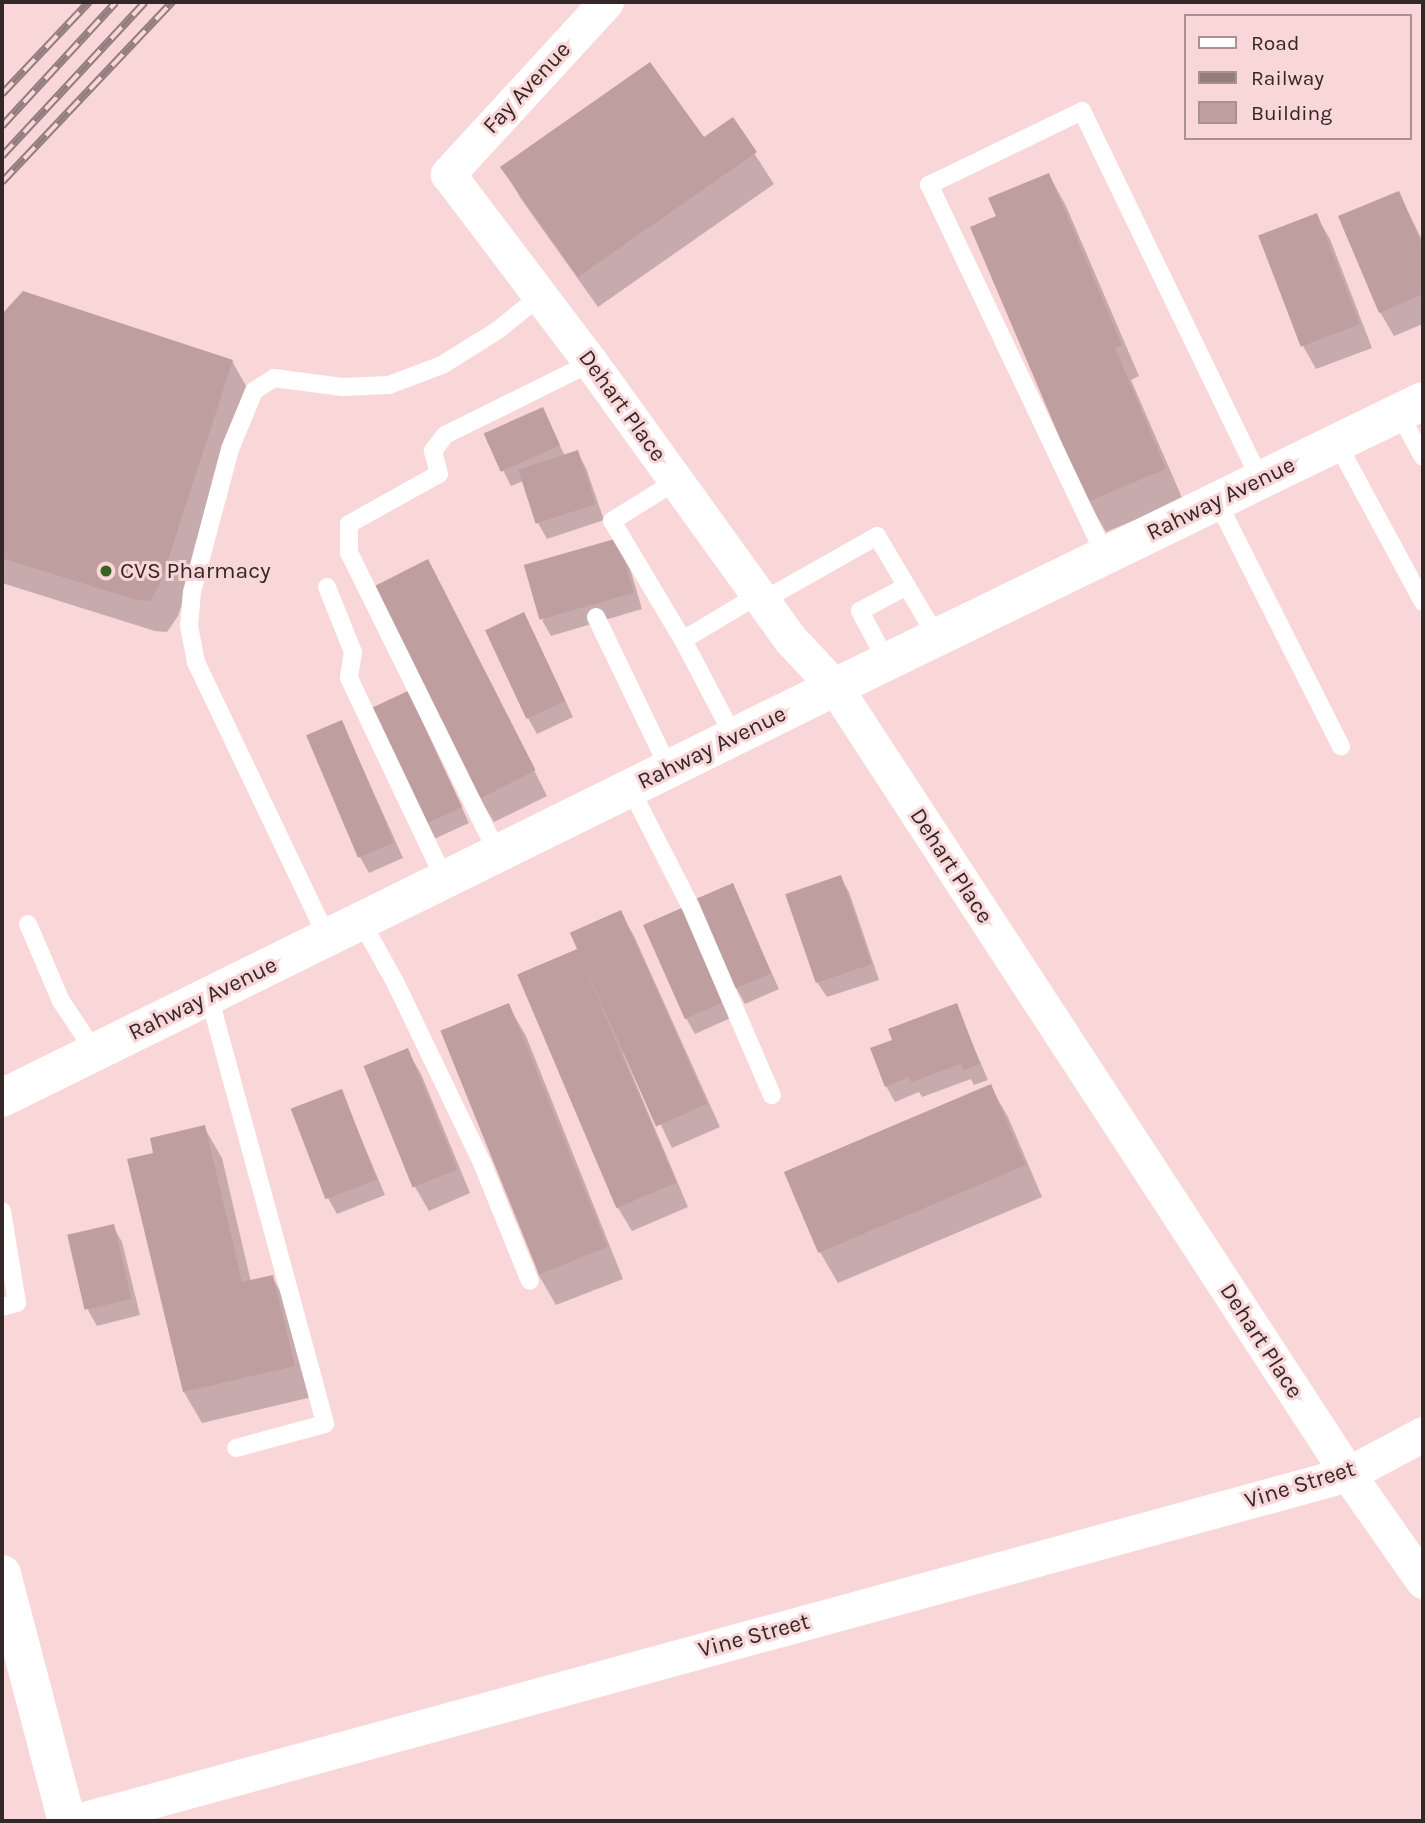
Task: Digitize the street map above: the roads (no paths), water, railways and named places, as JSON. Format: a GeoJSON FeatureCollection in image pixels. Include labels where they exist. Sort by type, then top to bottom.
{"type":"FeatureCollection","features":[{"type":"Feature","properties":{"kind":"main road","name":"Rahway Avenue"},"geometry":{"type":"LineString","coordinates":[[2,1098],[835,687],[1411,407]]}},
{"type":"Feature","properties":{"kind":"main road"},"geometry":{"type":"LineString","coordinates":[[2,1574],[67,1821]]}},
{"type":"Feature","properties":{"kind":"street","name":"Fay Avenue"},"geometry":{"type":"LineString","coordinates":[[448,174],[606,2]]}},
{"type":"Feature","properties":{"kind":"street","name":"Dehart Place"},"geometry":{"type":"LineString","coordinates":[[448,174],[591,363],[791,640],[835,687],[1348,1474],[1423,1581]]}},
{"type":"Feature","properties":{"kind":"street","name":"Vine Street"},"geometry":{"type":"LineString","coordinates":[[78,1821],[1348,1474],[1423,1434]]}},
{"type":"Feature","properties":{"kind":"lane"},"geometry":{"type":"LineString","coordinates":[[1105,555],[929,185],[1082,111],[1260,480]]}},
{"type":"Feature","properties":{"kind":"lane"},"geometry":{"type":"LineString","coordinates":[[327,937],[196,663],[189,626],[192,592],[230,449],[254,391],[274,378],[342,387],[388,385],[442,365],[498,330],[540,296]]}},
{"type":"Feature","properties":{"kind":"lane"},"geometry":{"type":"LineString","coordinates":[[498,854],[349,553],[349,524],[439,474],[433,451],[445,435],[591,363]]}},
{"type":"Feature","properties":{"kind":"lane"},"geometry":{"type":"LineString","coordinates":[[1411,407],[1423,457]]}},
{"type":"Feature","properties":{"kind":"lane"},"geometry":{"type":"LineString","coordinates":[[1337,443],[1423,602]]}},
{"type":"Feature","properties":{"kind":"lane"},"geometry":{"type":"LineString","coordinates":[[676,481],[612,521],[683,640],[734,737]]}},
{"type":"Feature","properties":{"kind":"lane"},"geometry":{"type":"LineString","coordinates":[[1217,501],[1341,747]]}},
{"type":"Feature","properties":{"kind":"lane"},"geometry":{"type":"LineString","coordinates":[[683,640],[877,536],[937,637]]}},
{"type":"Feature","properties":{"kind":"lane"},"geometry":{"type":"LineString","coordinates":[[887,662],[860,611],[907,586]]}},
{"type":"Feature","properties":{"kind":"lane"},"geometry":{"type":"LineString","coordinates":[[327,587],[354,652],[349,678],[445,880]]}},
{"type":"Feature","properties":{"kind":"lane"},"geometry":{"type":"LineString","coordinates":[[596,617],[669,769]]}},
{"type":"Feature","properties":{"kind":"lane"},"geometry":{"type":"LineString","coordinates":[[630,788],[690,905],[772,1095]]}},
{"type":"Feature","properties":{"kind":"lane"},"geometry":{"type":"LineString","coordinates":[[361,921],[395,982],[482,1163],[530,1281]]}},
{"type":"Feature","properties":{"kind":"lane"},"geometry":{"type":"LineString","coordinates":[[28,924],[61,1001],[95,1052]]}},
{"type":"Feature","properties":{"kind":"lane"},"geometry":{"type":"LineString","coordinates":[[209,996],[326,1424],[236,1448]]}},
{"type":"Feature","properties":{"kind":"lane"},"geometry":{"type":"LineString","coordinates":[[2,1307],[17,1303],[3,1221]]}},
{"type":"Feature","properties":{"kind":"railway"},"geometry":{"type":"LineString","coordinates":[[2,94],[89,2]]}},
{"type":"Feature","properties":{"kind":"railway"},"geometry":{"type":"LineString","coordinates":[[2,126],[116,2]]}},
{"type":"Feature","properties":{"kind":"railway"},"geometry":{"type":"LineString","coordinates":[[2,156],[145,2]]}},
{"type":"Feature","properties":{"kind":"railway"},"geometry":{"type":"LineString","coordinates":[[2,182],[172,2]]}},
{"type":"Feature","properties":{"kind":"place","name":"CVS Pharmacy"},"geometry":{"type":"Point","coordinates":[106,571]}}]}
